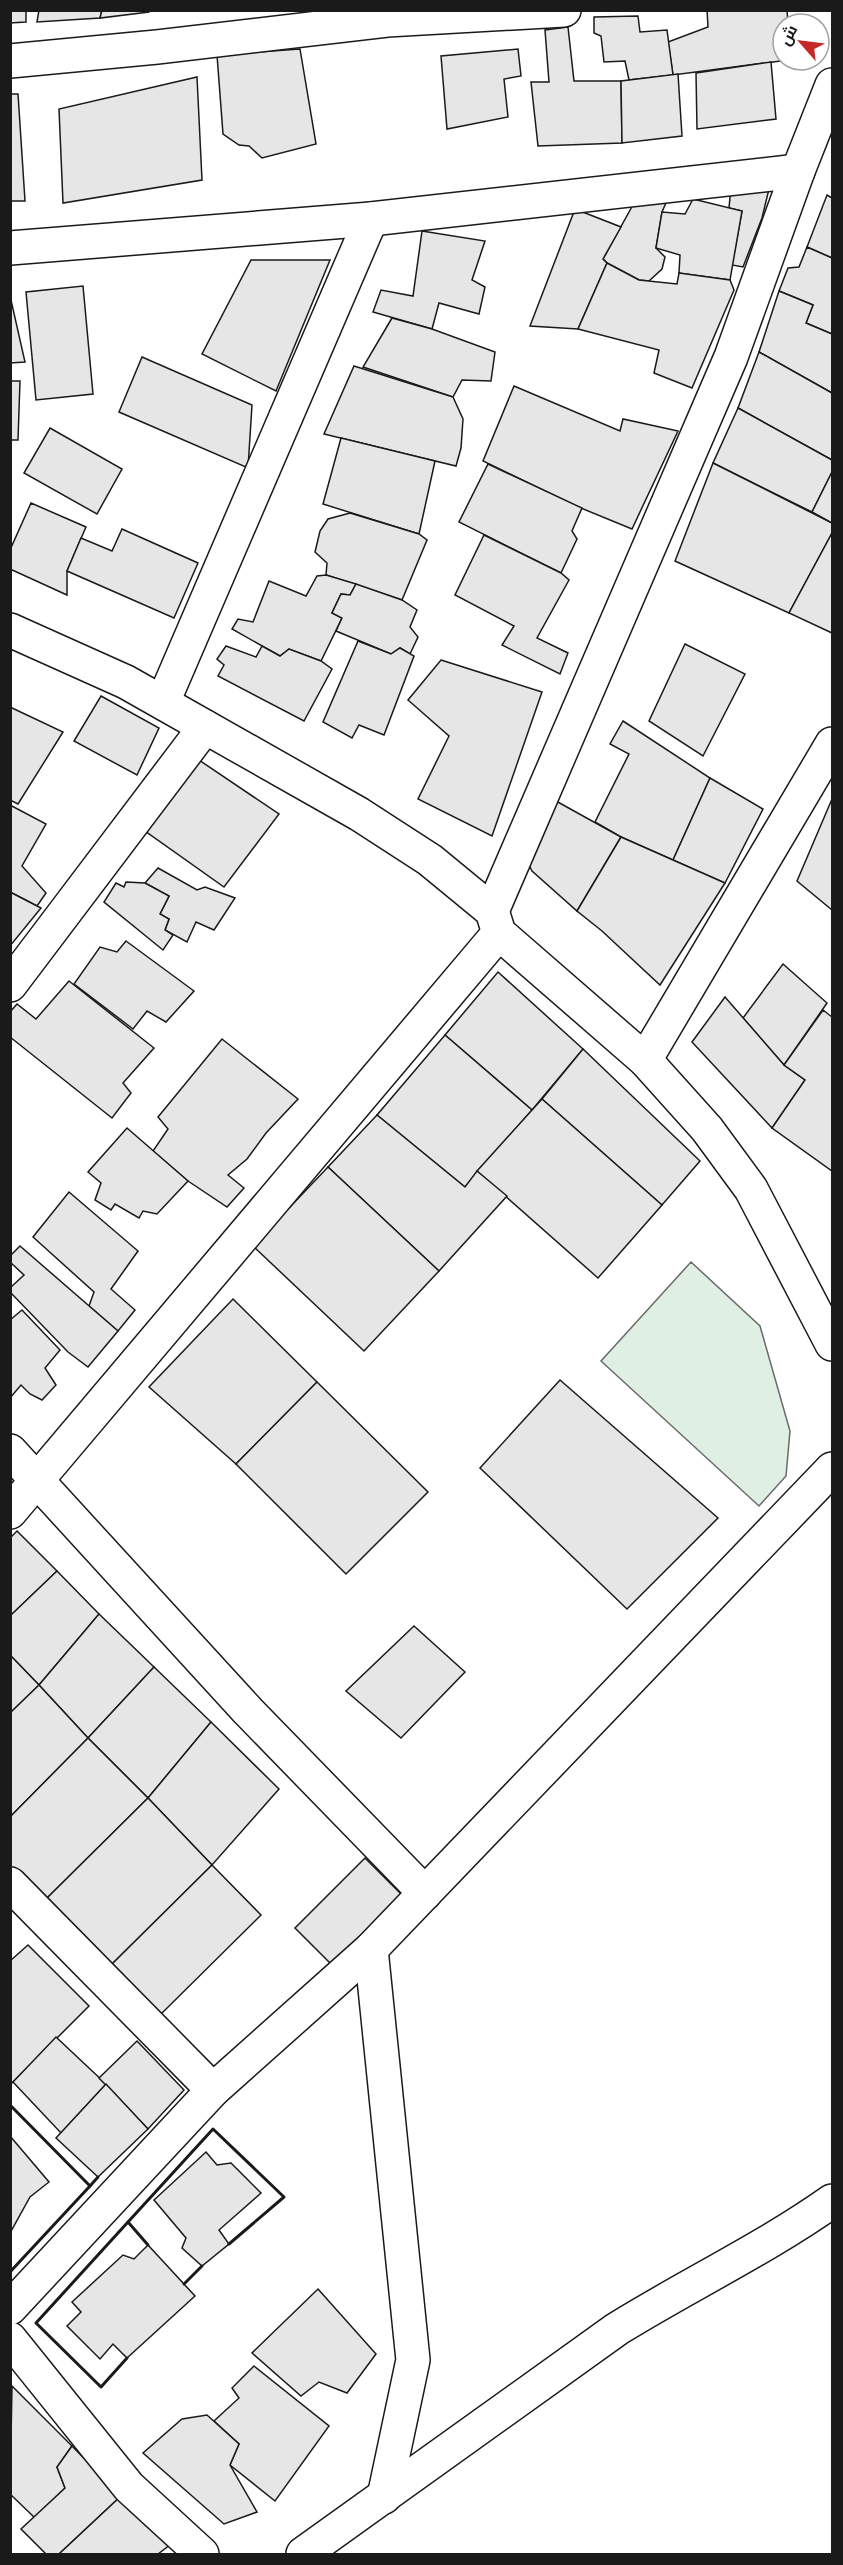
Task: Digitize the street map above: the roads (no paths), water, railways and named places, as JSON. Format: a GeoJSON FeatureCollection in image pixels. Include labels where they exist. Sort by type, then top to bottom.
{"type":"FeatureCollection","features":[{"type":"Feature","properties":{"kind":"street"},"geometry":{"type":"LineString","coordinates":[[10,60],[157,47],[387,20],[564,10]]}},
{"type":"Feature","properties":{"kind":"street"},"geometry":{"type":"LineString","coordinates":[[10,1512],[496,922],[731,357],[798,171],[832,85]]}},
{"type":"Feature","properties":{"kind":"street"},"geometry":{"type":"LineString","coordinates":[[10,248],[371,219],[798,171]]}},
{"type":"Feature","properties":{"kind":"street"},"geometry":{"type":"LineString","coordinates":[[163,702],[371,219]]}},
{"type":"Feature","properties":{"kind":"street"},"geometry":{"type":"LineString","coordinates":[[10,630],[126,682],[163,702],[358,814],[430,860],[645,1060],[707,1129],[751,1189],[828,1321]]}},
{"type":"Feature","properties":{"kind":"street"},"geometry":{"type":"LineString","coordinates":[[10,985],[205,727]]}},
{"type":"Feature","properties":{"kind":"street"},"geometry":{"type":"LineString","coordinates":[[645,1060],[832,744]]}},
{"type":"Feature","properties":{"kind":"street"},"geometry":{"type":"LineString","coordinates":[[10,1451],[248,1711],[425,1893]]}},
{"type":"Feature","properties":{"kind":"street"},"geometry":{"type":"LineString","coordinates":[[10,2307],[213,2090],[371,1949],[832,1469]]}},
{"type":"Feature","properties":{"kind":"street"},"geometry":{"type":"LineString","coordinates":[[10,1884],[213,2090]]}},
{"type":"Feature","properties":{"kind":"street"},"geometry":{"type":"LineString","coordinates":[[371,1949],[413,2360],[384,2497]]}},
{"type":"Feature","properties":{"kind":"street"},"geometry":{"type":"LineString","coordinates":[[303,2554],[617,2329],[800,2224],[832,2201]]}},
{"type":"Feature","properties":{"kind":"street"},"geometry":{"type":"LineString","coordinates":[[10,2339],[129,2487],[202,2554]]}}]}
